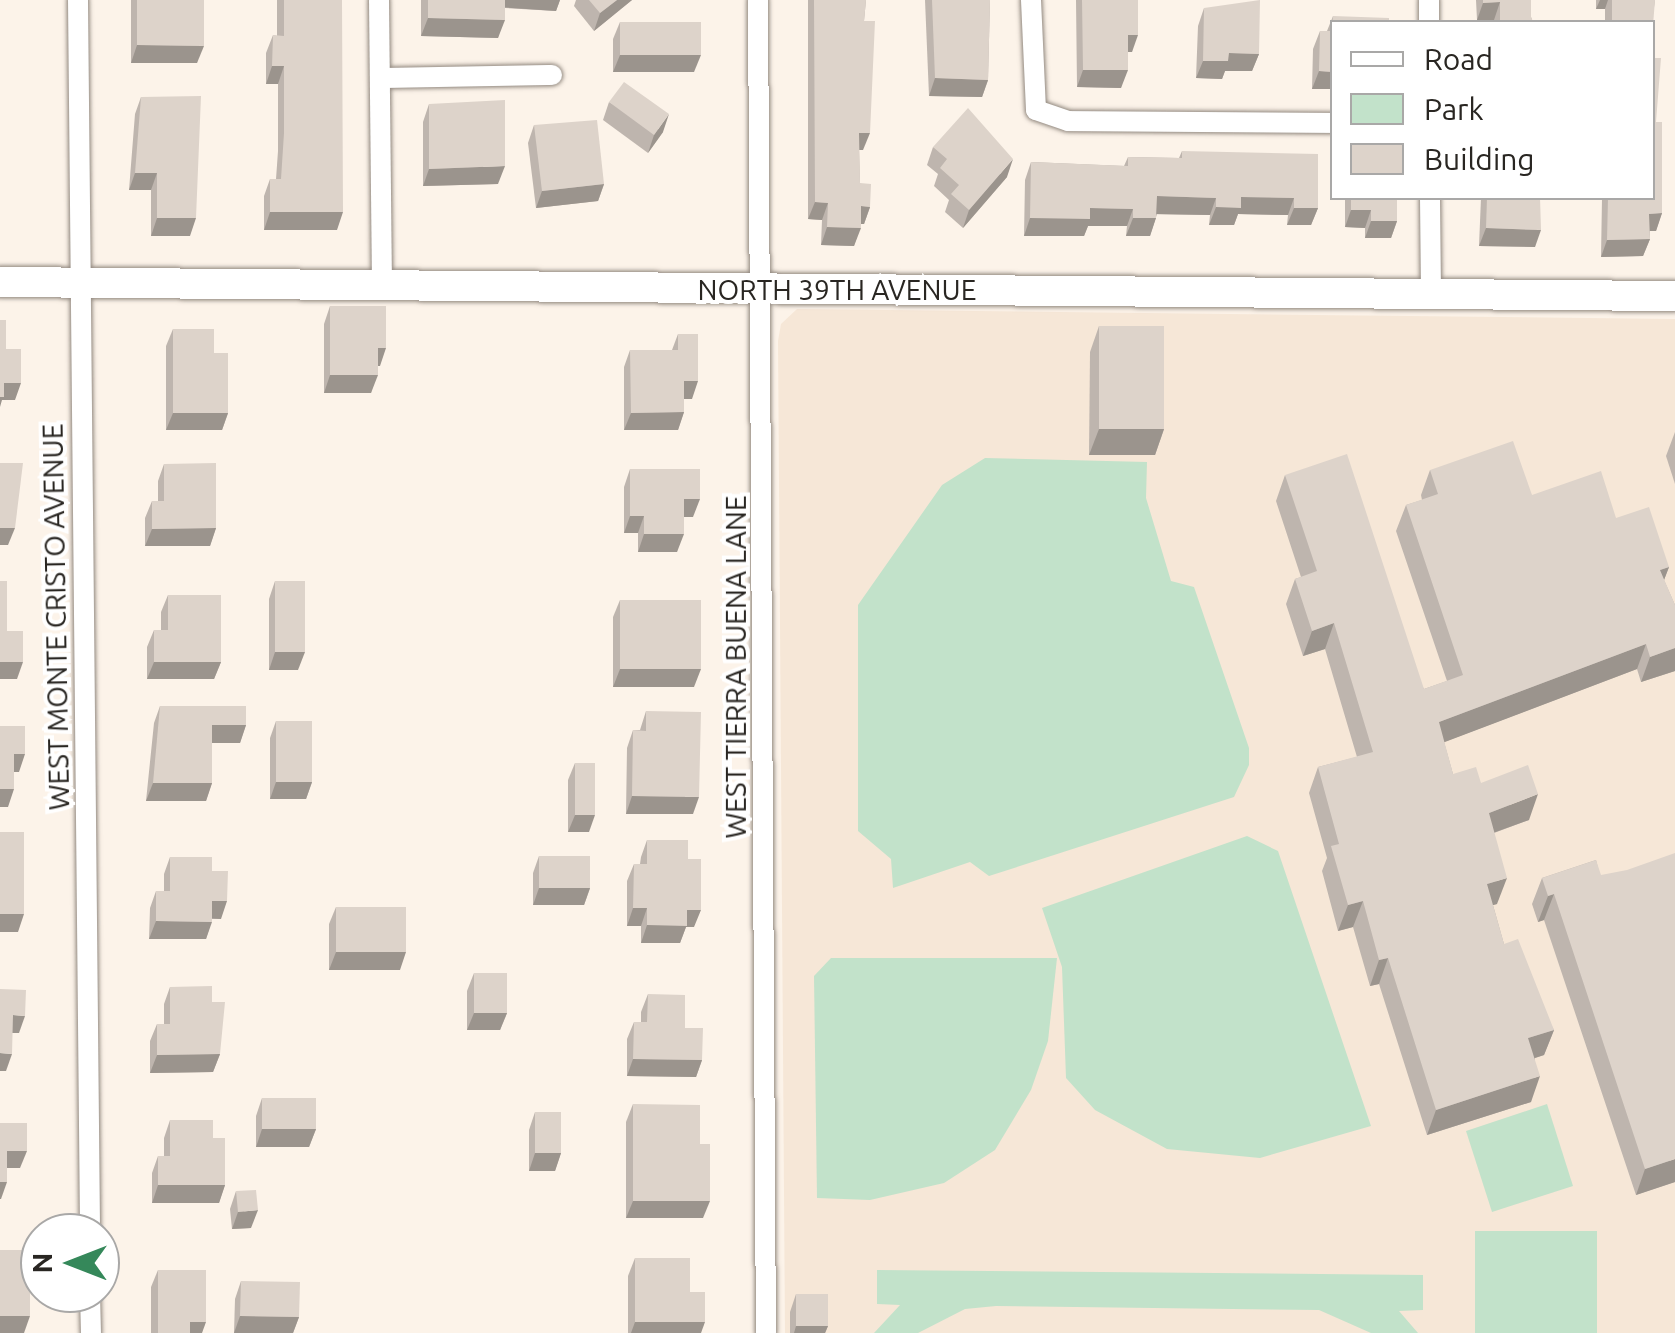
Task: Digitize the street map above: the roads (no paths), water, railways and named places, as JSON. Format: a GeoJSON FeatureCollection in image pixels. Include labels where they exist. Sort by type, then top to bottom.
{"type":"FeatureCollection","features":[{"type":"Feature","properties":{"kind":"street","name":"WEST MONTE CRISTO AVENUE"},"geometry":{"type":"LineString","coordinates":[[78,0],[90,1213]]}},
{"type":"Feature","properties":{"kind":"street"},"geometry":{"type":"LineString","coordinates":[[379,0],[382,287]]}},
{"type":"Feature","properties":{"kind":"street","name":"WEST TIERRA BUENA LANE"},"geometry":{"type":"LineString","coordinates":[[758,0],[766,1333]]}},
{"type":"Feature","properties":{"kind":"street"},"geometry":{"type":"LineString","coordinates":[[1031,0],[1036,110],[1068,121],[1330,123]]}},
{"type":"Feature","properties":{"kind":"street"},"geometry":{"type":"LineString","coordinates":[[380,78],[552,75]]}},
{"type":"Feature","properties":{"kind":"street"},"geometry":{"type":"LineString","coordinates":[[1430,200],[1431,295]]}},
{"type":"Feature","properties":{"kind":"street","name":"NORTH 39TH AVENUE"},"geometry":{"type":"LineString","coordinates":[[0,282],[1675,296]]}}]}
